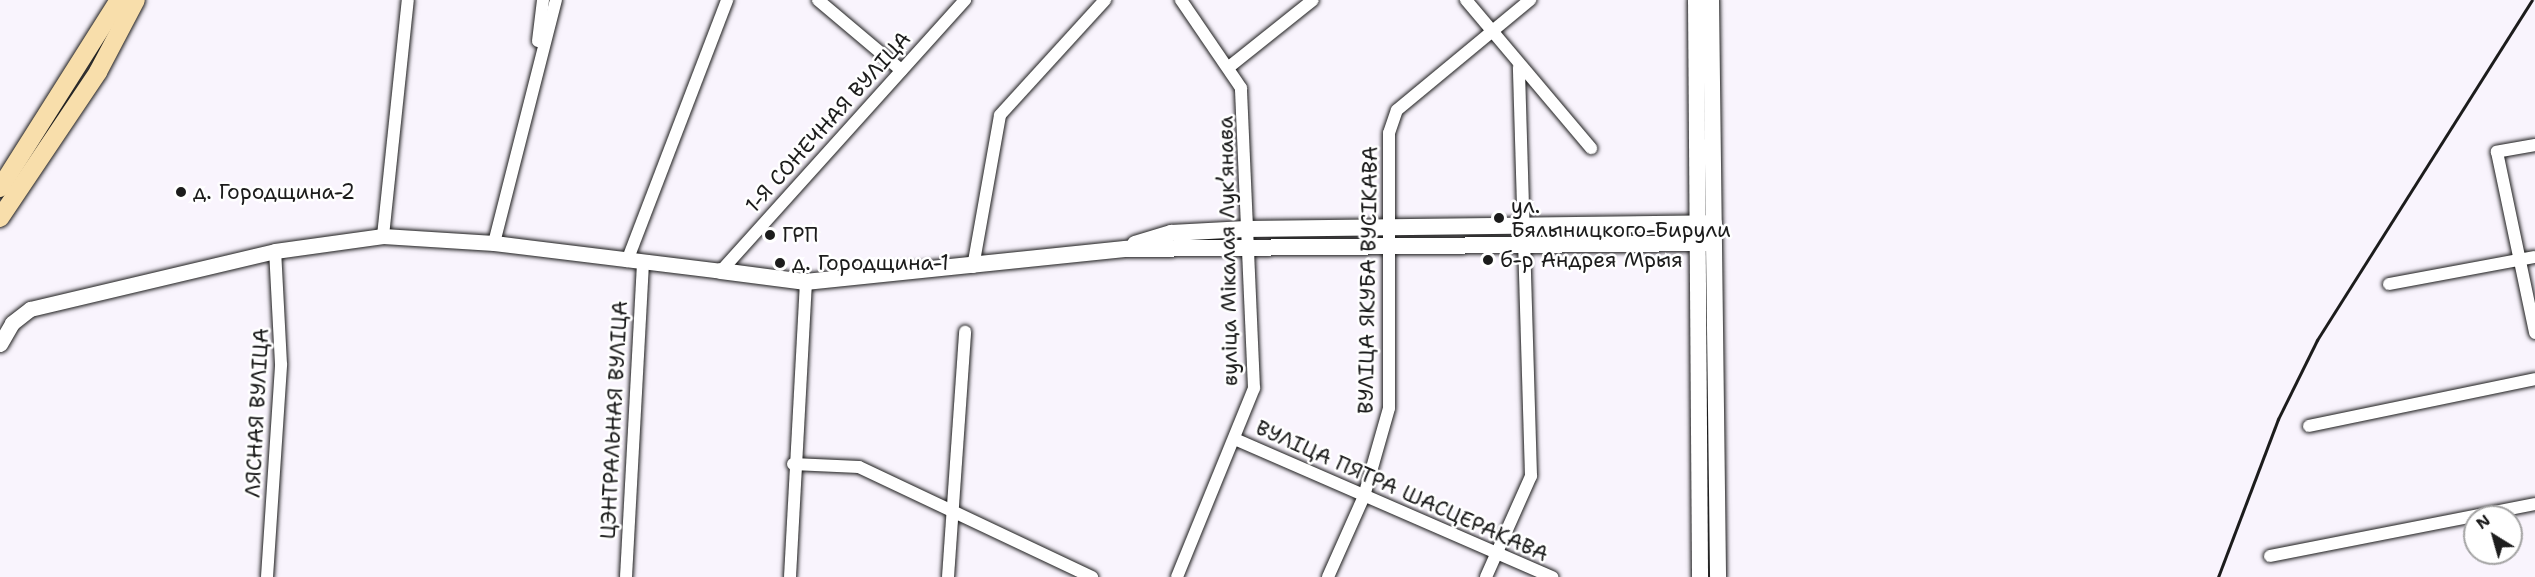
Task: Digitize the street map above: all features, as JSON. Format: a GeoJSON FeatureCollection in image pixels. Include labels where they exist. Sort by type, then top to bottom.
{"type":"FeatureCollection","features":[{"type":"Feature","properties":{"kind":"main road"},"geometry":{"type":"LineString","coordinates":[[0,188],[119,0]]}},
{"type":"Feature","properties":{"kind":"main road"},"geometry":{"type":"LineString","coordinates":[[0,218],[98,72],[136,0]]}},
{"type":"Feature","properties":{"kind":"main road"},"geometry":{"type":"LineString","coordinates":[[1696,0],[1706,224]]}},
{"type":"Feature","properties":{"kind":"main road"},"geometry":{"type":"LineString","coordinates":[[1700,577],[1711,0]]}},
{"type":"Feature","properties":{"kind":"main road"},"geometry":{"type":"LineString","coordinates":[[721,271],[806,282],[973,267],[1126,249],[1171,233],[1247,237],[1523,235],[1706,224]]}},
{"type":"Feature","properties":{"kind":"main road"},"geometry":{"type":"LineString","coordinates":[[1523,235],[1706,243]]}},
{"type":"Feature","properties":{"kind":"main road"},"geometry":{"type":"LineString","coordinates":[[1706,243],[1718,577]]}},
{"type":"Feature","properties":{"kind":"street"},"geometry":{"type":"LineString","coordinates":[[383,236],[408,0]]}},
{"type":"Feature","properties":{"kind":"street"},"geometry":{"type":"LineString","coordinates":[[534,75],[543,0]]}},
{"type":"Feature","properties":{"kind":"street"},"geometry":{"type":"LineString","coordinates":[[494,243],[534,75],[556,0]]}},
{"type":"Feature","properties":{"kind":"street"},"geometry":{"type":"LineString","coordinates":[[627,261],[727,0]]}},
{"type":"Feature","properties":{"kind":"street"},"geometry":{"type":"LineString","coordinates":[[818,0],[901,70]]}},
{"type":"Feature","properties":{"kind":"street","name":"1-Я СОНЕЧНАЯ ВУЛІЦА"},"geometry":{"type":"LineString","coordinates":[[721,271],[965,0]]}},
{"type":"Feature","properties":{"kind":"street"},"geometry":{"type":"LineString","coordinates":[[973,267],[1000,116],[1104,0]]}},
{"type":"Feature","properties":{"kind":"street","name":"вуліца Мікалая Лукʼянава"},"geometry":{"type":"LineString","coordinates":[[1177,577],[1237,440],[1254,388],[1247,237],[1245,111],[1241,88],[1229,67],[1181,0]]}},
{"type":"Feature","properties":{"kind":"street"},"geometry":{"type":"LineString","coordinates":[[1229,67],[1313,0]]}},
{"type":"Feature","properties":{"kind":"street"},"geometry":{"type":"LineString","coordinates":[[1466,0],[1519,67],[1591,148]]}},
{"type":"Feature","properties":{"kind":"street","name":"ВУЛІЦА ЯКУБА ВУСІКАВА"},"geometry":{"type":"LineString","coordinates":[[1328,577],[1364,496],[1389,408],[1386,237],[1389,133],[1397,110],[1530,0]]}},
{"type":"Feature","properties":{"kind":"street"},"geometry":{"type":"LineString","coordinates":[[1486,577],[1531,476],[1519,67]]}},
{"type":"Feature","properties":{"kind":"street"},"geometry":{"type":"LineString","coordinates":[[2535,145],[2497,152],[2535,333]]}},
{"type":"Feature","properties":{"kind":"street"},"geometry":{"type":"LineString","coordinates":[[0,320],[24,312],[275,251],[383,236],[494,243],[643,264],[721,271]]}},
{"type":"Feature","properties":{"kind":"street","name":"ЛЯСНАЯ ВУЛІЦА"},"geometry":{"type":"LineString","coordinates":[[267,577],[281,364],[275,251]]}},
{"type":"Feature","properties":{"kind":"street"},"geometry":{"type":"LineString","coordinates":[[2389,284],[2535,257]]}},
{"type":"Feature","properties":{"kind":"street","name":"ЦЭНТРАЛЬНАЯ ВУЛІЦА"},"geometry":{"type":"LineString","coordinates":[[626,577],[643,264]]}},
{"type":"Feature","properties":{"kind":"street"},"geometry":{"type":"LineString","coordinates":[[790,577],[794,464],[806,282]]}},
{"type":"Feature","properties":{"kind":"street"},"geometry":{"type":"LineString","coordinates":[[0,344],[24,312]]}},
{"type":"Feature","properties":{"kind":"street"},"geometry":{"type":"LineString","coordinates":[[948,577],[951,509],[966,332]]}},
{"type":"Feature","properties":{"kind":"street"},"geometry":{"type":"LineString","coordinates":[[2309,426],[2535,379]]}},
{"type":"Feature","properties":{"kind":"street","name":"ВУЛІЦА ПЯТРА ШАСЦЕРАКАВА"},"geometry":{"type":"LineString","coordinates":[[1237,440],[1496,556],[1552,577]]}},
{"type":"Feature","properties":{"kind":"street"},"geometry":{"type":"LineString","coordinates":[[794,464],[859,467],[951,509],[988,532],[1092,577]]}},
{"type":"Feature","properties":{"kind":"street"},"geometry":{"type":"LineString","coordinates":[[2270,556],[2535,504]]}},
{"type":"Feature","properties":{"kind":"railway"},"geometry":{"type":"LineString","coordinates":[[2218,577],[2278,419],[2317,340],[2532,0]]}},
{"type":"Feature","properties":{"kind":"place","name":"д. Городщина-2"},"geometry":{"type":"Point","coordinates":[181,192]}},
{"type":"Feature","properties":{"kind":"place","name":"ул. Бялыницкого-Бирули"},"geometry":{"type":"Point","coordinates":[1499,218]}},
{"type":"Feature","properties":{"kind":"place","name":"ГРП"},"geometry":{"type":"Point","coordinates":[770,235]}},
{"type":"Feature","properties":{"kind":"place","name":"б-р Андрея Мрыя"},"geometry":{"type":"Point","coordinates":[1488,260]}},
{"type":"Feature","properties":{"kind":"place","name":"д. Городщина-1"},"geometry":{"type":"Point","coordinates":[780,263]}}]}
